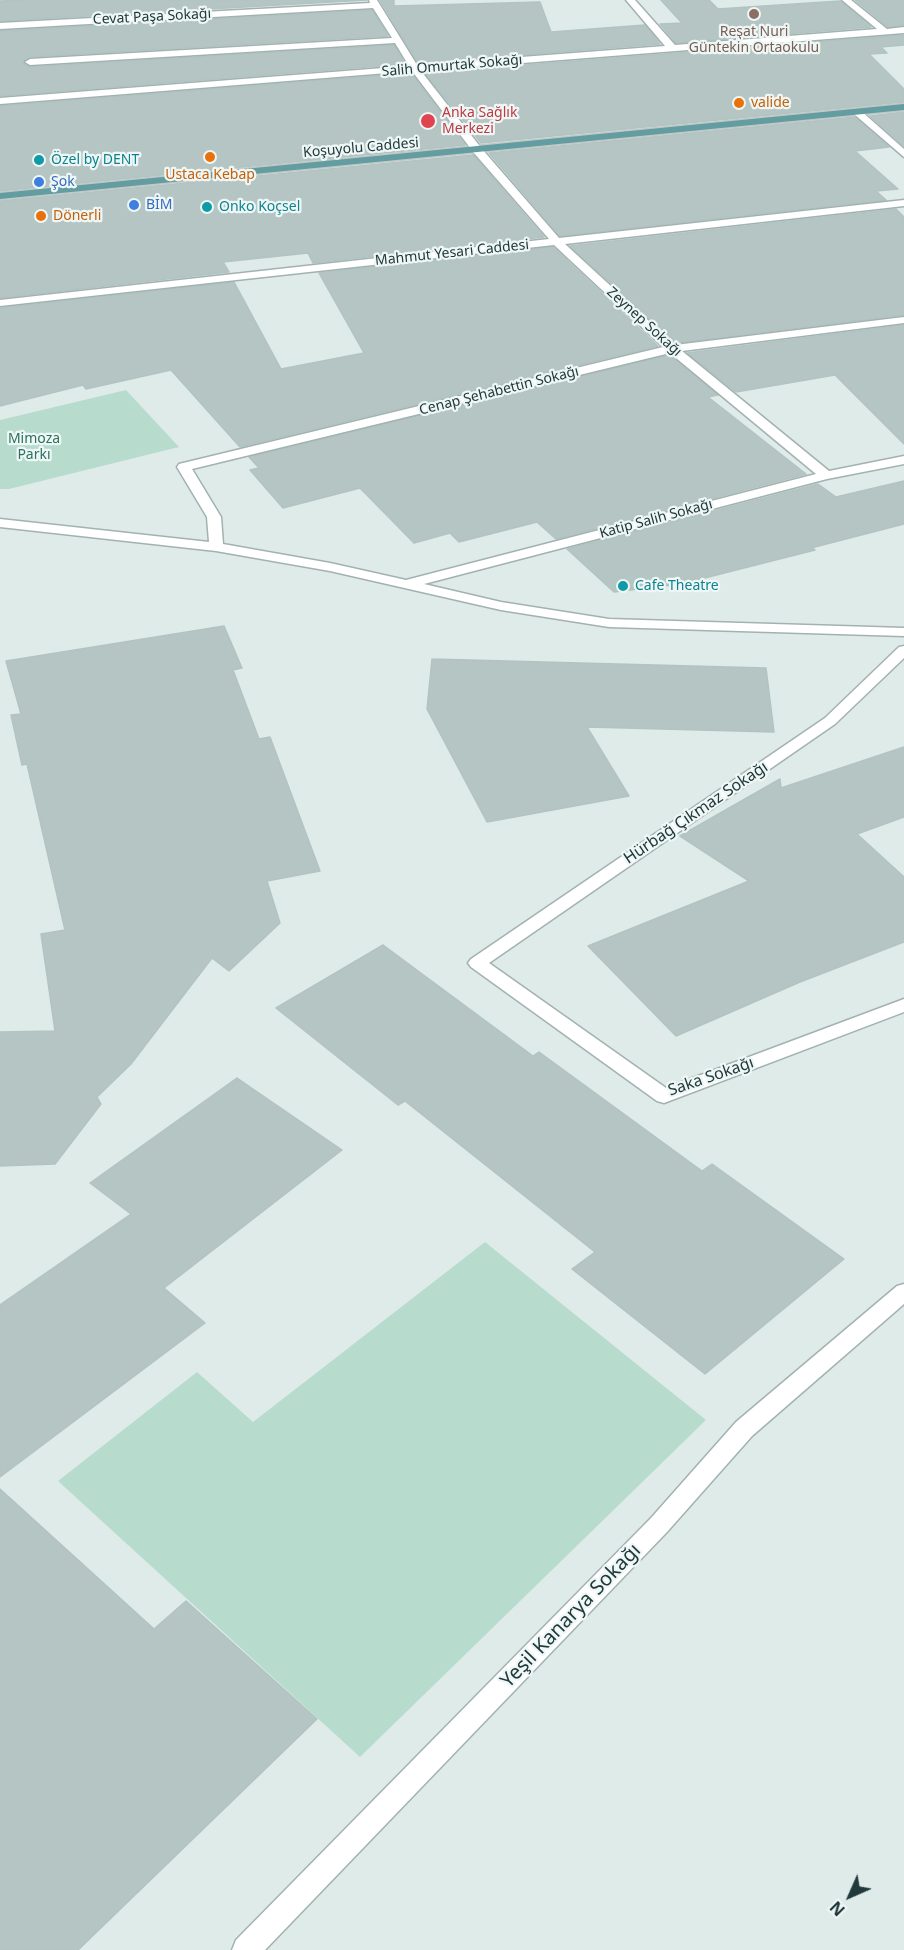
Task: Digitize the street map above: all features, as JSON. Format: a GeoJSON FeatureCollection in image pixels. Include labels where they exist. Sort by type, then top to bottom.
{"type":"FeatureCollection","features":[{"type":"Feature","properties":{"kind":"main road","name":"Koşuyolu Caddesi"},"geometry":{"type":"LineString","coordinates":[[0,196],[478,151],[904,107]]}},
{"type":"Feature","properties":{"kind":"street"},"geometry":{"type":"LineString","coordinates":[[630,0],[672,48]]}},
{"type":"Feature","properties":{"kind":"street"},"geometry":{"type":"LineString","coordinates":[[846,0],[884,32]]}},
{"type":"Feature","properties":{"kind":"street","name":"Cevat Paşa Sokağı"},"geometry":{"type":"LineString","coordinates":[[0,26],[374,2]]}},
{"type":"Feature","properties":{"kind":"street","name":"Zeynep Sokağı"},"geometry":{"type":"LineString","coordinates":[[374,2],[415,69],[478,151],[557,242],[672,349],[826,475]]}},
{"type":"Feature","properties":{"kind":"street","name":"Salih Omurtak Sokağı"},"geometry":{"type":"LineString","coordinates":[[0,101],[904,30]]}},
{"type":"Feature","properties":{"kind":"street"},"geometry":{"type":"LineString","coordinates":[[30,62],[398,40]]}},
{"type":"Feature","properties":{"kind":"street"},"geometry":{"type":"LineString","coordinates":[[857,112],[904,154]]}},
{"type":"Feature","properties":{"kind":"street","name":"Mahmut Yesari Caddesi"},"geometry":{"type":"LineString","coordinates":[[0,303],[904,203]]}},
{"type":"Feature","properties":{"kind":"street","name":"Cenap Şehabettin Sokağı"},"geometry":{"type":"LineString","coordinates":[[216,547],[214,517],[184,467],[672,349],[904,320]]}},
{"type":"Feature","properties":{"kind":"street","name":"Katip Salih Sokağı"},"geometry":{"type":"LineString","coordinates":[[410,583],[826,475],[904,460]]}},
{"type":"Feature","properties":{"kind":"street"},"geometry":{"type":"LineString","coordinates":[[0,523],[216,547],[410,583],[501,606],[609,622],[904,632]]}},
{"type":"Feature","properties":{"kind":"street","name":"Hürbağ Çıkmaz Sokağı"},"geometry":{"type":"LineString","coordinates":[[477,963],[830,721],[904,650]]}},
{"type":"Feature","properties":{"kind":"street","name":"Saka Sokağı"},"geometry":{"type":"LineString","coordinates":[[477,963],[664,1096],[904,1005]]}},
{"type":"Feature","properties":{"kind":"street","name":"Yeşil Kanarya Sokağı"},"geometry":{"type":"LineString","coordinates":[[246,1950],[659,1525],[744,1429],[904,1292]]}},
{"type":"Feature","properties":{"kind":"green space","name":"Mimoza Parkı"},"geometry":{"type":"Polygon","coordinates":[[[126,390],[179,447],[9,489],[0,489],[0,420],[126,390]]]}},
{"type":"Feature","properties":{"kind":"green space"},"geometry":{"type":"Polygon","coordinates":[[[485,1242],[706,1420],[360,1757],[58,1481],[197,1372],[253,1422],[485,1242]]]}},
{"type":"Feature","properties":{"kind":"building"},"geometry":{"type":"Polygon","coordinates":[[[367,0],[0,21],[0,1],[367,0]]]}},
{"type":"Feature","properties":{"kind":"building"},"geometry":{"type":"Polygon","coordinates":[[[380,0],[394,0],[394,6],[540,2],[551,32],[645,25],[660,44],[418,63],[380,0]]]}},
{"type":"Feature","properties":{"kind":"building","name":"Reşat Nuri Güntekin Ortaokulu"},"geometry":{"type":"Polygon","coordinates":[[[661,0],[709,0],[718,9],[840,1],[871,27],[676,43],[660,24],[682,23],[661,0]]]}},
{"type":"Feature","properties":{"kind":"building"},"geometry":{"type":"Polygon","coordinates":[[[855,0],[904,0],[904,25],[888,27],[855,0]]]}},
{"type":"Feature","properties":{"kind":"building"},"geometry":{"type":"Polygon","coordinates":[[[372,10],[388,36],[30,57],[23,63],[30,67],[394,45],[405,64],[0,96],[0,31],[372,10]]]}},
{"type":"Feature","properties":{"kind":"building"},"geometry":{"type":"Polygon","coordinates":[[[904,35],[904,45],[881,47],[887,53],[869,54],[904,89],[904,102],[481,143],[425,73],[904,35]]]}},
{"type":"Feature","properties":{"kind":"building"},"geometry":{"type":"Polygon","coordinates":[[[411,73],[465,145],[0,191],[0,106],[411,73]]]}},
{"type":"Feature","properties":{"kind":"building"},"geometry":{"type":"Polygon","coordinates":[[[904,112],[904,146],[870,116],[904,112]]]}},
{"type":"Feature","properties":{"kind":"building"},"geometry":{"type":"Polygon","coordinates":[[[854,117],[889,147],[855,151],[898,189],[876,191],[886,200],[560,236],[489,153],[854,117]]]}},
{"type":"Feature","properties":{"kind":"building"},"geometry":{"type":"Polygon","coordinates":[[[473,155],[544,237],[313,263],[308,253],[223,262],[229,272],[0,298],[0,201],[473,155]]]}},
{"type":"Feature","properties":{"kind":"building"},"geometry":{"type":"Polygon","coordinates":[[[896,209],[904,217],[904,315],[676,343],[570,246],[896,209]]]}},
{"type":"Feature","properties":{"kind":"building"},"geometry":{"type":"Polygon","coordinates":[[[553,247],[658,346],[240,447],[171,370],[86,389],[83,385],[0,406],[0,308],[234,282],[281,369],[364,353],[319,273],[553,247]]]}},
{"type":"Feature","properties":{"kind":"building"},"geometry":{"type":"Polygon","coordinates":[[[904,325],[904,444],[835,375],[736,392],[687,353],[904,325]]]}},
{"type":"Feature","properties":{"kind":"building"},"geometry":{"type":"Polygon","coordinates":[[[669,355],[718,395],[708,397],[806,474],[556,539],[537,522],[459,542],[450,533],[414,543],[360,488],[283,508],[250,470],[259,468],[249,457],[669,355]]]}},
{"type":"Feature","properties":{"kind":"building"},"geometry":{"type":"Polygon","coordinates":[[[904,481],[904,524],[811,548],[815,550],[681,584],[614,592],[567,549],[818,484],[836,497],[904,481]]]}},
{"type":"Feature","properties":{"kind":"building"},"geometry":{"type":"Polygon","coordinates":[[[224,626],[242,668],[233,670],[259,739],[270,737],[320,871],[267,881],[280,923],[229,971],[212,958],[131,1064],[97,1097],[101,1104],[55,1164],[0,1166],[0,1032],[55,1031],[41,934],[65,930],[27,764],[22,765],[11,715],[21,714],[6,661],[224,626]]]}},
{"type":"Feature","properties":{"kind":"building"},"geometry":{"type":"Polygon","coordinates":[[[432,659],[766,668],[774,732],[587,727],[629,796],[487,822],[427,709],[432,659]]]}},
{"type":"Feature","properties":{"kind":"building"},"geometry":{"type":"Polygon","coordinates":[[[904,747],[904,817],[857,834],[904,877],[904,942],[800,982],[676,1036],[588,946],[749,881],[680,836],[780,779],[781,788],[904,747]]]}},
{"type":"Feature","properties":{"kind":"building"},"geometry":{"type":"Polygon","coordinates":[[[383,945],[533,1056],[539,1052],[702,1171],[712,1164],[844,1259],[705,1374],[572,1269],[595,1252],[405,1101],[398,1105],[276,1008],[383,945]]]}},
{"type":"Feature","properties":{"kind":"building"},"geometry":{"type":"Polygon","coordinates":[[[237,1078],[342,1150],[164,1288],[205,1323],[0,1477],[0,1305],[131,1214],[90,1183],[237,1078]]]}},
{"type":"Feature","properties":{"kind":"building"},"geometry":{"type":"Polygon","coordinates":[[[0,1489],[154,1629],[186,1601],[317,1719],[78,1950],[0,1950],[0,1489]]]}},
{"type":"Feature","properties":{"kind":"place","name":"Reşat Nuri Güntekin Ortaokulu"},"geometry":{"type":"Point","coordinates":[754,14]}},
{"type":"Feature","properties":{"kind":"place","name":"valide"},"geometry":{"type":"Point","coordinates":[739,103]}},
{"type":"Feature","properties":{"kind":"place","name":"Anka Sağlık Merkezi"},"geometry":{"type":"Point","coordinates":[428,121]}},
{"type":"Feature","properties":{"kind":"place","name":"Ustaca Kebap"},"geometry":{"type":"Point","coordinates":[210,157]}},
{"type":"Feature","properties":{"kind":"place","name":"Özel by DENT"},"geometry":{"type":"Point","coordinates":[39,160]}},
{"type":"Feature","properties":{"kind":"place","name":"Şok"},"geometry":{"type":"Point","coordinates":[39,182]}},
{"type":"Feature","properties":{"kind":"place","name":"BİM"},"geometry":{"type":"Point","coordinates":[134,205]}},
{"type":"Feature","properties":{"kind":"place","name":"Onko Koçsel"},"geometry":{"type":"Point","coordinates":[207,207]}},
{"type":"Feature","properties":{"kind":"place","name":"Dönerli"},"geometry":{"type":"Point","coordinates":[41,216]}},
{"type":"Feature","properties":{"kind":"place","name":"Cafe Theatre"},"geometry":{"type":"Point","coordinates":[623,586]}}]}
